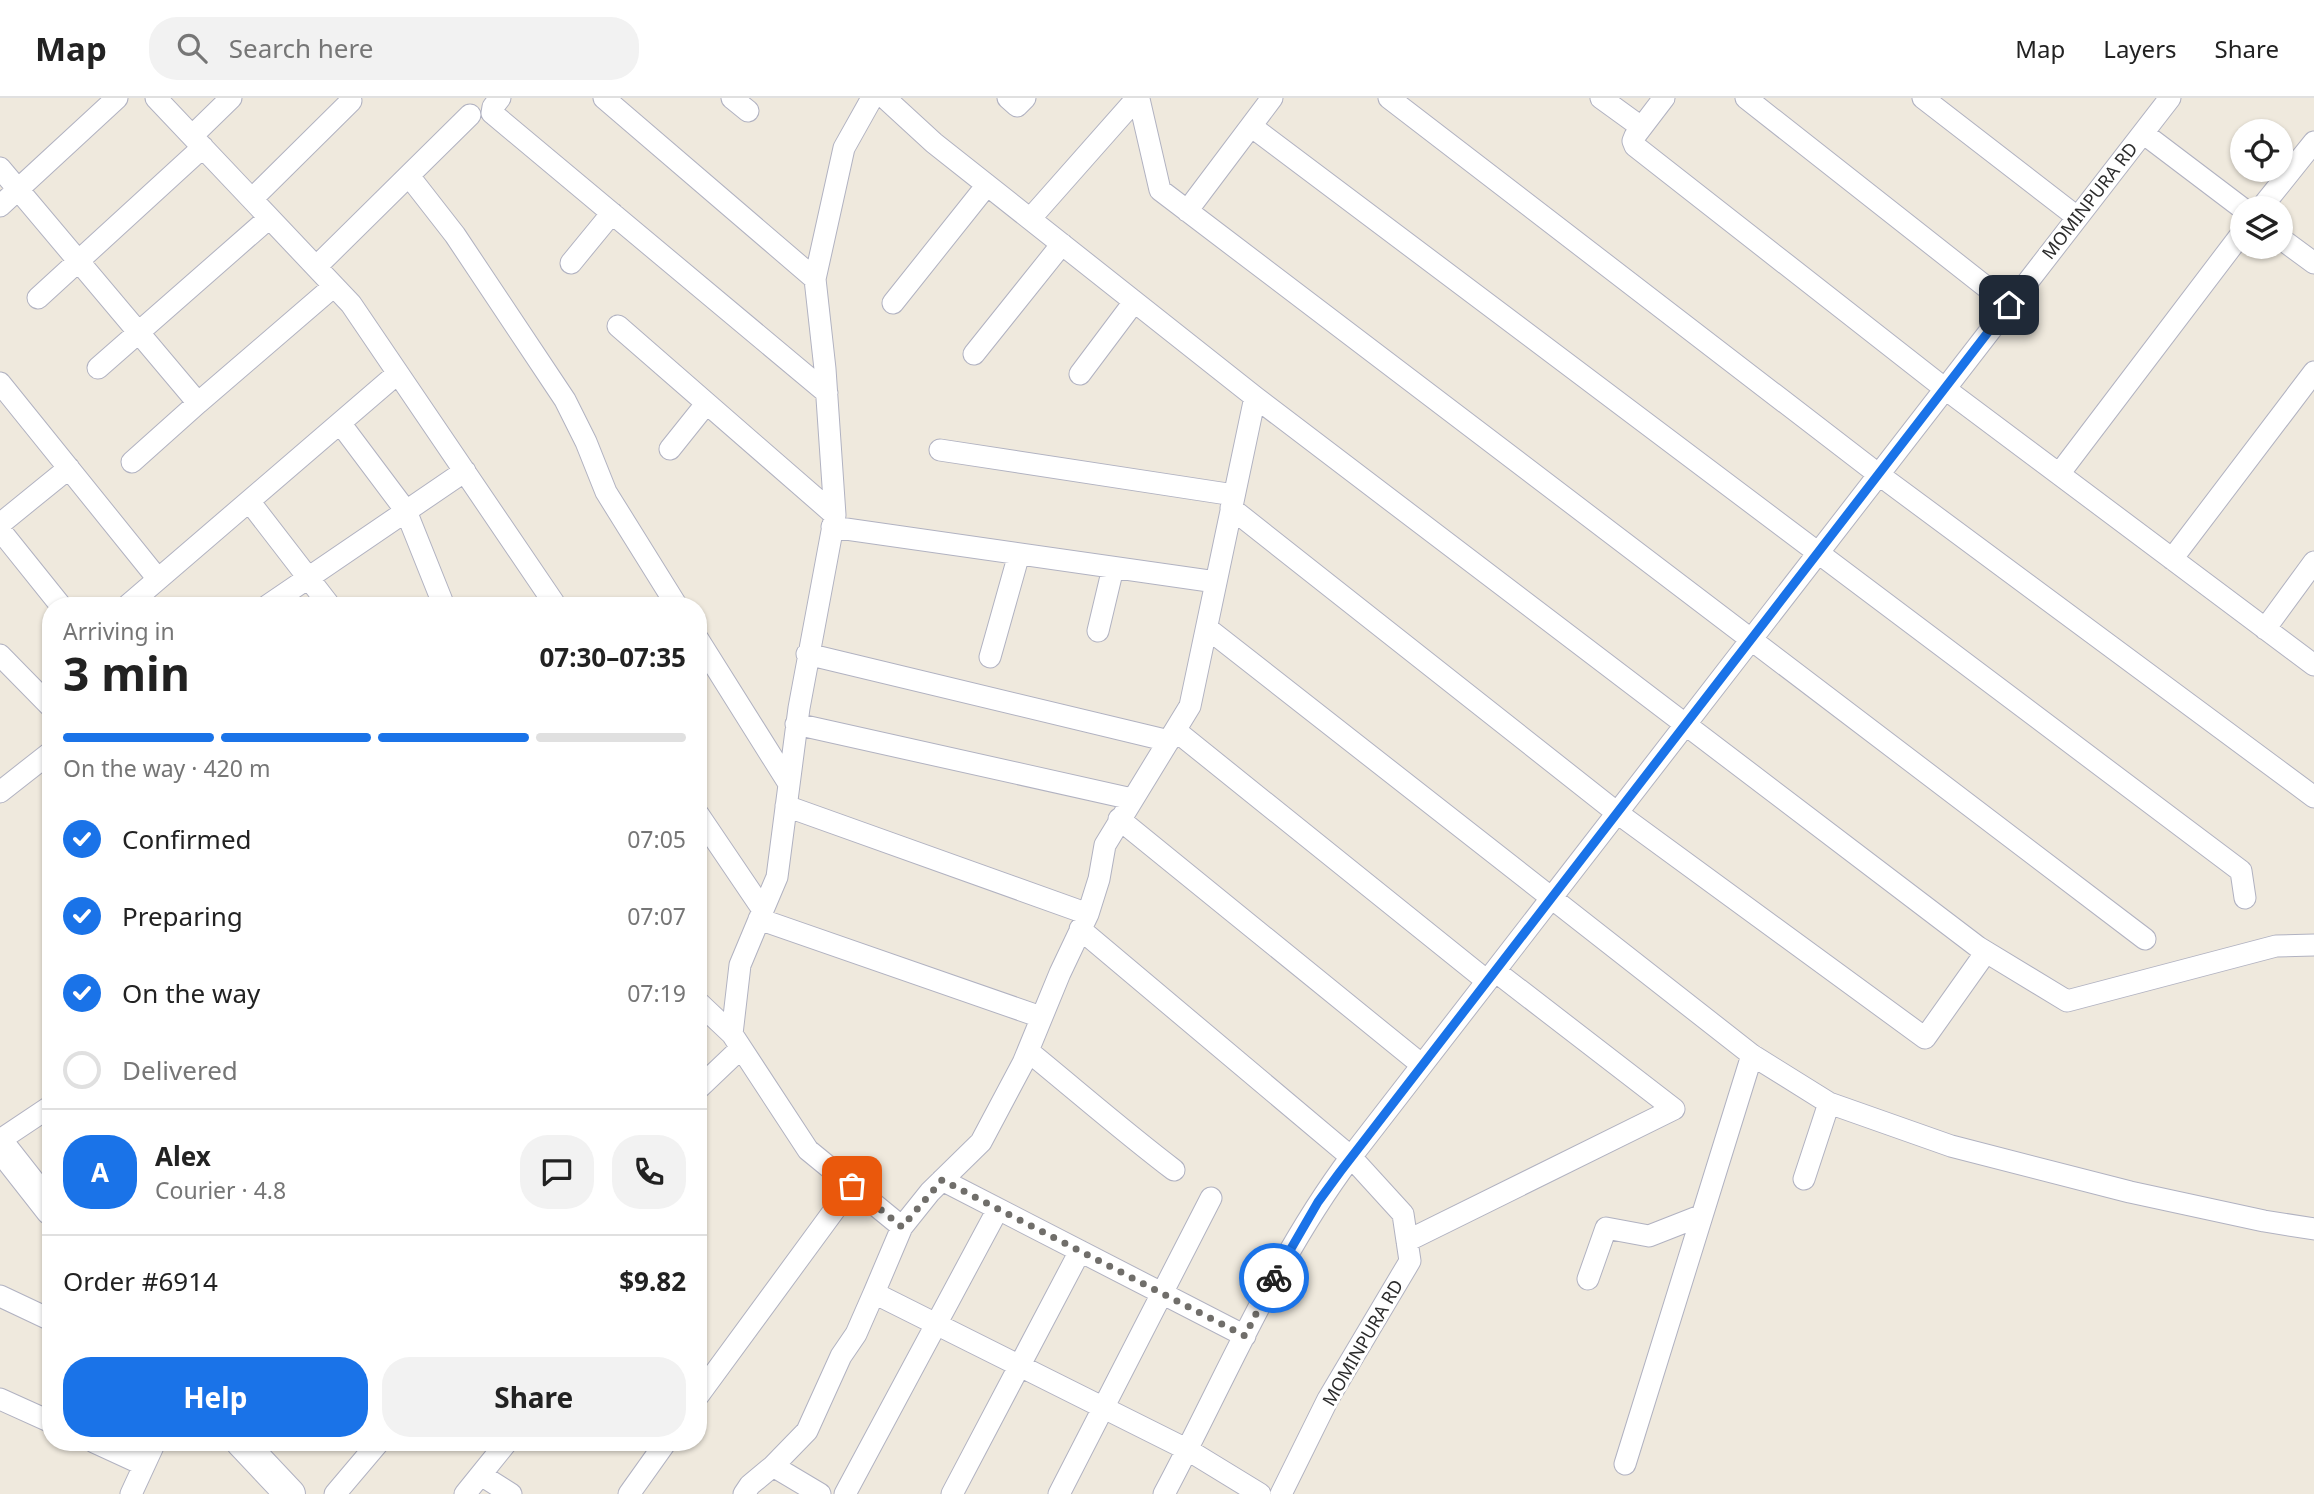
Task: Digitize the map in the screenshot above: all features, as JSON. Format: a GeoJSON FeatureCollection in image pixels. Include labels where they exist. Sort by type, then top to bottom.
{"type":"FeatureCollection","features":[{"type":"Feature","properties":{"kind":"street"},"geometry":{"type":"LineString","coordinates":[[0,206],[117,98]]}},
{"type":"Feature","properties":{"kind":"street"},"geometry":{"type":"LineString","coordinates":[[156,98],[351,304],[465,471],[544,597]]}},
{"type":"Feature","properties":{"kind":"street"},"geometry":{"type":"LineString","coordinates":[[38,298],[79,262],[198,142],[231,98]]}},
{"type":"Feature","properties":{"kind":"street"},"geometry":{"type":"LineString","coordinates":[[500,98],[492,107],[492,113],[827,393]]}},
{"type":"Feature","properties":{"kind":"street"},"geometry":{"type":"LineString","coordinates":[[604,98],[815,279]]}},
{"type":"Feature","properties":{"kind":"street"},"geometry":{"type":"LineString","coordinates":[[707,1077],[737,1041],[740,965],[777,877],[807,654],[834,521],[827,393],[815,279],[844,148],[872,98]]}},
{"type":"Feature","properties":{"kind":"street"},"geometry":{"type":"LineString","coordinates":[[885,98],[934,143],[1255,397],[1986,952],[2067,1001],[2276,946],[2314,945]]}},
{"type":"Feature","properties":{"kind":"street"},"geometry":{"type":"LineString","coordinates":[[1008,98],[1017,106],[1025,98]]}},
{"type":"Feature","properties":{"kind":"street"},"geometry":{"type":"LineString","coordinates":[[1187,211],[1272,98]]}},
{"type":"Feature","properties":{"kind":"street"},"geometry":{"type":"LineString","coordinates":[[1389,98],[1878,474],[2314,797]]}},
{"type":"Feature","properties":{"kind":"street"},"geometry":{"type":"LineString","coordinates":[[1601,98],[1641,127]]}},
{"type":"Feature","properties":{"kind":"street"},"geometry":{"type":"LineString","coordinates":[[1664,98],[1634,136],[1635,146],[1944,388],[2314,665]]}},
{"type":"Feature","properties":{"kind":"street"},"geometry":{"type":"LineString","coordinates":[[1746,98],[2009,305]]}},
{"type":"Feature","properties":{"kind":"street"},"geometry":{"type":"LineString","coordinates":[[1923,98],[2077,217]]}},
{"type":"Feature","properties":{"kind":"street","name":"MOMINPURA RD"},"geometry":{"type":"LineString","coordinates":[[1281,1494],[1328,1399],[1410,1262],[1403,1214],[1351,1157],[2170,98]]}},
{"type":"Feature","properties":{"kind":"street"},"geometry":{"type":"LineString","coordinates":[[1030,219],[1138,99]]}},
{"type":"Feature","properties":{"kind":"street"},"geometry":{"type":"LineString","coordinates":[[1138,99],[1160,190],[2145,939]]}},
{"type":"Feature","properties":{"kind":"street"},"geometry":{"type":"LineString","coordinates":[[252,200],[351,101]]}},
{"type":"Feature","properties":{"kind":"street"},"geometry":{"type":"LineString","coordinates":[[316,267],[470,116]]}},
{"type":"Feature","properties":{"kind":"street"},"geometry":{"type":"LineString","coordinates":[[1251,126],[2241,871],[2245,898]]}},
{"type":"Feature","properties":{"kind":"street"},"geometry":{"type":"LineString","coordinates":[[2143,133],[2230,199]]}},
{"type":"Feature","properties":{"kind":"street"},"geometry":{"type":"LineString","coordinates":[[2271,196],[2314,142]]}},
{"type":"Feature","properties":{"kind":"street"},"geometry":{"type":"LineString","coordinates":[[0,168],[198,403]]}},
{"type":"Feature","properties":{"kind":"street"},"geometry":{"type":"LineString","coordinates":[[409,176],[455,235],[565,400],[607,492],[671,597]]}},
{"type":"Feature","properties":{"kind":"street"},"geometry":{"type":"LineString","coordinates":[[893,303],[987,185]]}},
{"type":"Feature","properties":{"kind":"street"},"geometry":{"type":"LineString","coordinates":[[571,263],[612,213]]}},
{"type":"Feature","properties":{"kind":"street"},"geometry":{"type":"LineString","coordinates":[[98,368],[270,218]]}},
{"type":"Feature","properties":{"kind":"street"},"geometry":{"type":"LineString","coordinates":[[974,354],[1062,244]]}},
{"type":"Feature","properties":{"kind":"street"},"geometry":{"type":"LineString","coordinates":[[2293,248],[2314,263]]}},
{"type":"Feature","properties":{"kind":"street"},"geometry":{"type":"LineString","coordinates":[[2059,474],[2230,249]]}},
{"type":"Feature","properties":{"kind":"street"},"geometry":{"type":"LineString","coordinates":[[132,461],[334,286]]}},
{"type":"Feature","properties":{"kind":"street"},"geometry":{"type":"LineString","coordinates":[[1080,374],[1134,302]]}},
{"type":"Feature","properties":{"kind":"street"},"geometry":{"type":"LineString","coordinates":[[618,326],[834,521],[1019,554],[1216,582]]}},
{"type":"Feature","properties":{"kind":"street"},"geometry":{"type":"LineString","coordinates":[[2172,559],[2314,372]]}},
{"type":"Feature","properties":{"kind":"street"},"geometry":{"type":"LineString","coordinates":[[137,597],[398,373]]}},
{"type":"Feature","properties":{"kind":"street"},"geometry":{"type":"LineString","coordinates":[[0,383],[158,579]]}},
{"type":"Feature","properties":{"kind":"street"},"geometry":{"type":"LineString","coordinates":[[744,1494],[750,1485],[774,1466],[807,1431],[841,1356],[856,1334],[902,1227],[942,1180],[981,1142],[1028,1051],[1084,921],[1099,879],[1105,845],[1190,706],[1255,397]]}},
{"type":"Feature","properties":{"kind":"street"},"geometry":{"type":"LineString","coordinates":[[670,449],[706,404]]}},
{"type":"Feature","properties":{"kind":"street"},"geometry":{"type":"LineString","coordinates":[[340,424],[406,511],[440,597]]}},
{"type":"Feature","properties":{"kind":"street"},"geometry":{"type":"LineString","coordinates":[[940,450],[1232,501],[1616,812],[1925,1038],[1986,952]]}},
{"type":"Feature","properties":{"kind":"street"},"geometry":{"type":"LineString","coordinates":[[0,523],[69,468]]}},
{"type":"Feature","properties":{"kind":"street"},"geometry":{"type":"LineString","coordinates":[[280,597],[465,471]]}},
{"type":"Feature","properties":{"kind":"street"},"geometry":{"type":"LineString","coordinates":[[249,501],[323,597]]}},
{"type":"Feature","properties":{"kind":"street"},"geometry":{"type":"LineString","coordinates":[[0,530],[54,597]]}},
{"type":"Feature","properties":{"kind":"street"},"geometry":{"type":"LineString","coordinates":[[990,657],[1019,554]]}},
{"type":"Feature","properties":{"kind":"street"},"geometry":{"type":"LineString","coordinates":[[2265,629],[2314,562]]}},
{"type":"Feature","properties":{"kind":"street"},"geometry":{"type":"LineString","coordinates":[[1098,631],[1113,568]]}},
{"type":"Feature","properties":{"kind":"street"},"geometry":{"type":"LineString","coordinates":[[1207,628],[1752,1055],[1829,1103],[1951,1146],[2143,1195],[2314,1229]]}},
{"type":"Feature","properties":{"kind":"street"},"geometry":{"type":"LineString","coordinates":[[707,653],[789,784]]}},
{"type":"Feature","properties":{"kind":"street"},"geometry":{"type":"LineString","coordinates":[[807,654],[1172,736],[1491,976],[1674,1109],[1407,1241]]}},
{"type":"Feature","properties":{"kind":"street"},"geometry":{"type":"LineString","coordinates":[[0,655],[42,698]]}},
{"type":"Feature","properties":{"kind":"street"},"geometry":{"type":"LineString","coordinates":[[796,724],[1132,799]]}},
{"type":"Feature","properties":{"kind":"street"},"geometry":{"type":"LineString","coordinates":[[0,792],[42,759]]}},
{"type":"Feature","properties":{"kind":"street"},"geometry":{"type":"LineString","coordinates":[[786,806],[1084,921],[1351,1157],[1318,1202],[1285,1255],[1164,1494]]}},
{"type":"Feature","properties":{"kind":"street"},"geometry":{"type":"LineString","coordinates":[[1119,819],[1422,1065]]}},
{"type":"Feature","properties":{"kind":"street"},"geometry":{"type":"LineString","coordinates":[[707,828],[761,914],[1041,1017]]}},
{"type":"Feature","properties":{"kind":"street"},"geometry":{"type":"LineString","coordinates":[[707,1011],[737,1041],[808,1150],[902,1227]]}},
{"type":"Feature","properties":{"kind":"street"},"geometry":{"type":"LineString","coordinates":[[1028,1051],[1095,1105],[1113,1124],[1174,1170]]}},
{"type":"Feature","properties":{"kind":"street"},"geometry":{"type":"LineString","coordinates":[[1625,1464],[1752,1055]]}},
{"type":"Feature","properties":{"kind":"street"},"geometry":{"type":"LineString","coordinates":[[1804,1180],[1829,1103]]}},
{"type":"Feature","properties":{"kind":"street"},"geometry":{"type":"LineString","coordinates":[[42,1112],[0,1142],[42,1198]]}},
{"type":"Feature","properties":{"kind":"street"},"geometry":{"type":"LineString","coordinates":[[942,1180],[1245,1336]]}},
{"type":"Feature","properties":{"kind":"street"},"geometry":{"type":"LineString","coordinates":[[707,1384],[852,1186]]}},
{"type":"Feature","properties":{"kind":"street"},"geometry":{"type":"LineString","coordinates":[[1059,1494],[1211,1198]]}},
{"type":"Feature","properties":{"kind":"street"},"geometry":{"type":"LineString","coordinates":[[845,1494],[998,1209]]}},
{"type":"Feature","properties":{"kind":"street"},"geometry":{"type":"LineString","coordinates":[[1588,1279],[1605,1228],[1649,1236],[1700,1216]]}},
{"type":"Feature","properties":{"kind":"street"},"geometry":{"type":"LineString","coordinates":[[952,1494],[1080,1251]]}},
{"type":"Feature","properties":{"kind":"street"},"geometry":{"type":"LineString","coordinates":[[874,1293],[1188,1450],[1260,1494]]}},
{"type":"Feature","properties":{"kind":"street"},"geometry":{"type":"LineString","coordinates":[[0,1296],[42,1316]]}},
{"type":"Feature","properties":{"kind":"street"},"geometry":{"type":"LineString","coordinates":[[0,1399],[42,1418]]}},
{"type":"Feature","properties":{"kind":"street"},"geometry":{"type":"LineString","coordinates":[[114,1451],[144,1465]]}},
{"type":"Feature","properties":{"kind":"street"},"geometry":{"type":"LineString","coordinates":[[131,1494],[151,1451]]}},
{"type":"Feature","properties":{"kind":"street"},"geometry":{"type":"LineString","coordinates":[[249,1451],[290,1494]]}},
{"type":"Feature","properties":{"kind":"street"},"geometry":{"type":"LineString","coordinates":[[335,1494],[371,1451]]}},
{"type":"Feature","properties":{"kind":"street"},"geometry":{"type":"LineString","coordinates":[[465,1494],[500,1451]]}},
{"type":"Feature","properties":{"kind":"street"},"geometry":{"type":"LineString","coordinates":[[629,1494],[660,1451]]}},
{"type":"Feature","properties":{"kind":"street"},"geometry":{"type":"LineString","coordinates":[[774,1466],[820,1494]]}},
{"type":"Feature","properties":{"kind":"street"},"geometry":{"type":"LineString","coordinates":[[481,1475],[511,1494]]}},
{"type":"Feature","properties":{"kind":"way so far"},"geometry":{"type":"LineString","coordinates":[[852,1186],[902,1227],[942,1180],[1245,1336],[1274,1278]]}},
{"type":"Feature","properties":{"kind":"route"},"geometry":{"type":"LineString","coordinates":[[1274,1278],[1285,1255],[1340,1172],[2009,305]]}}]}
